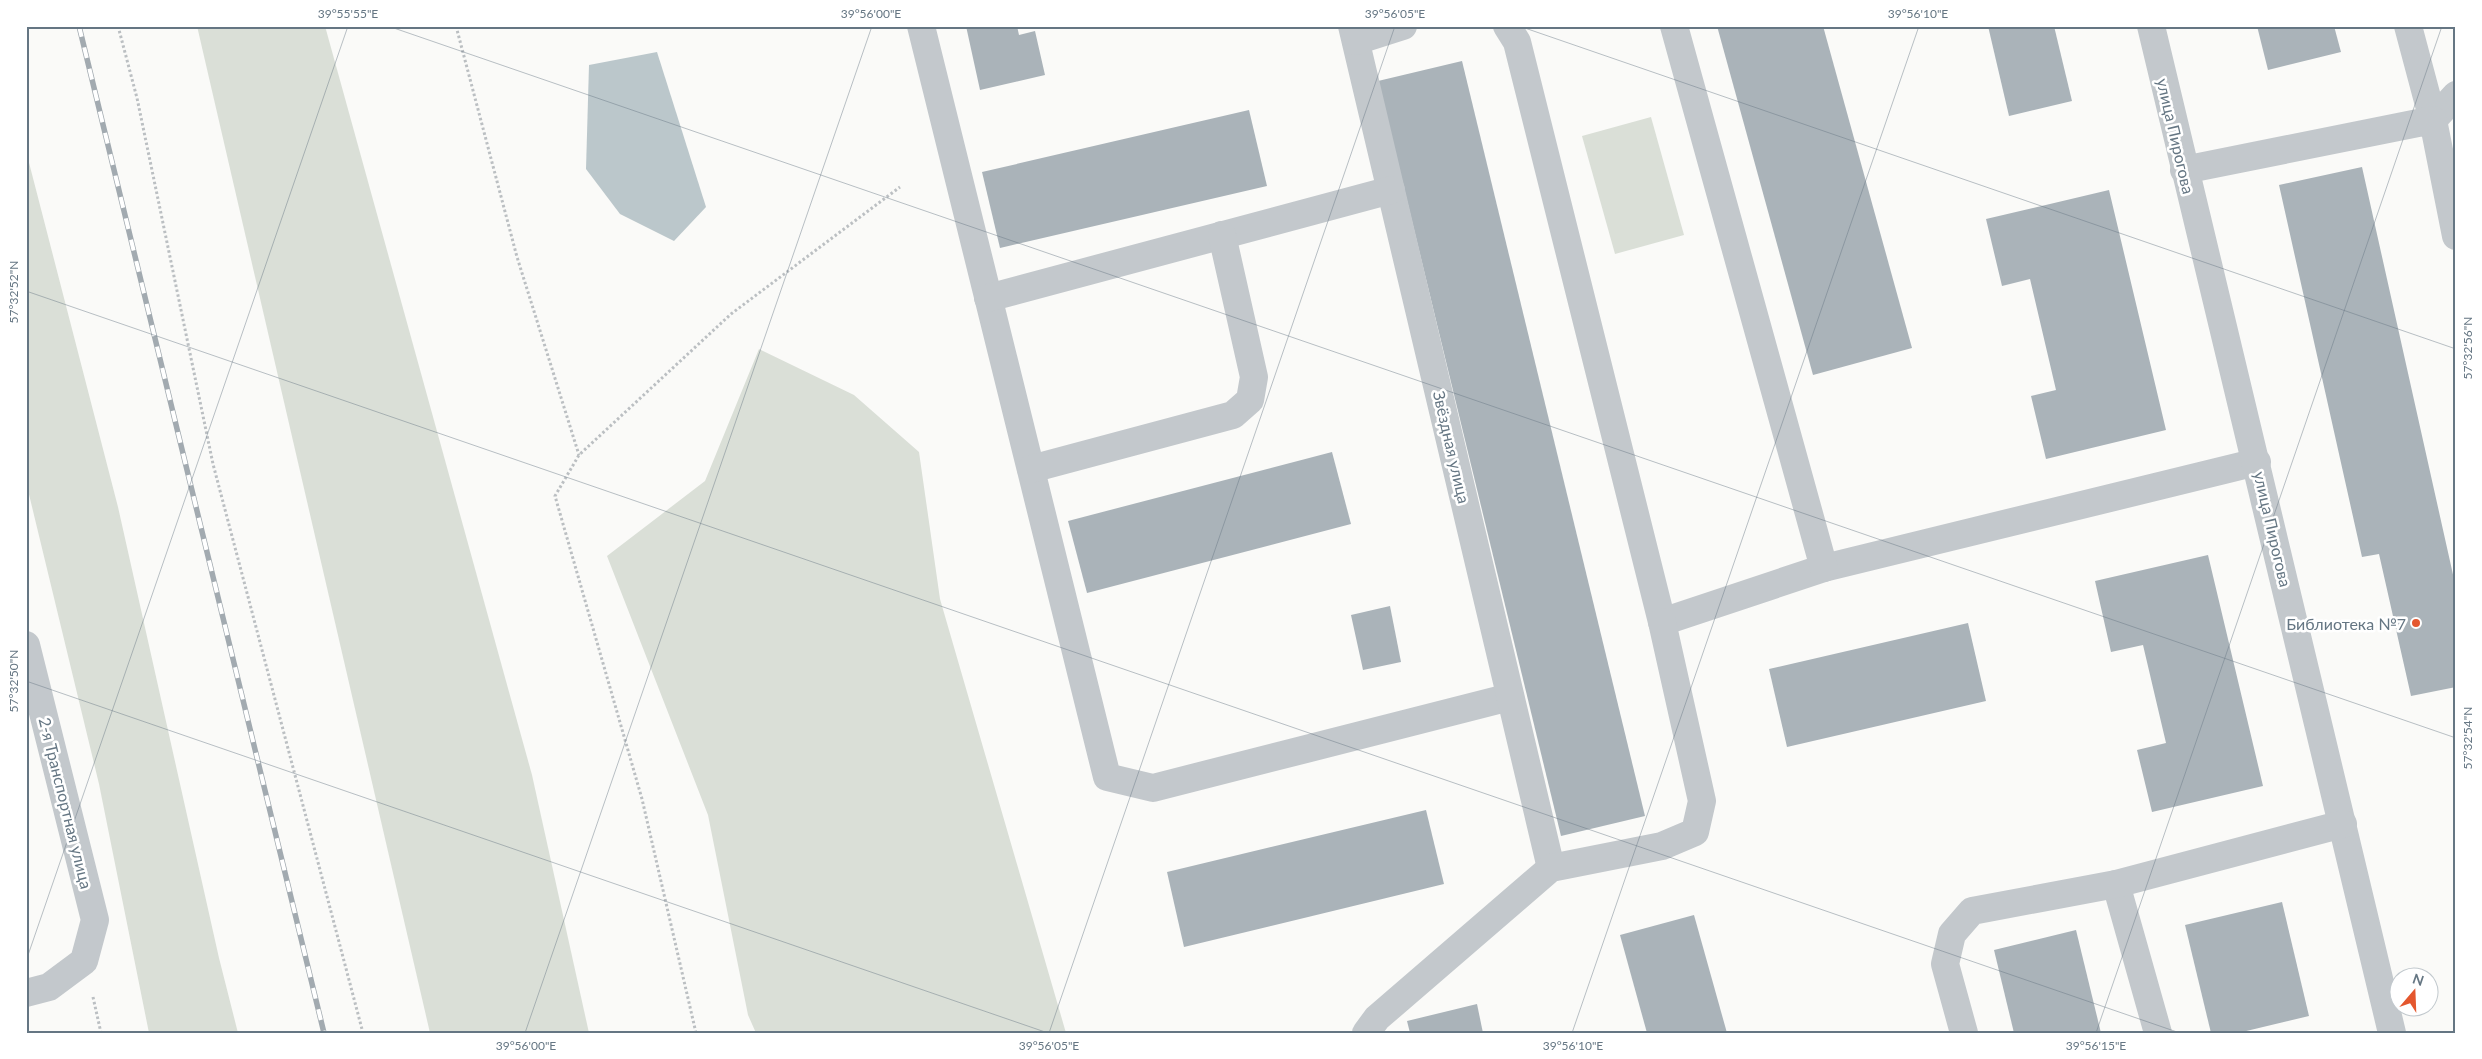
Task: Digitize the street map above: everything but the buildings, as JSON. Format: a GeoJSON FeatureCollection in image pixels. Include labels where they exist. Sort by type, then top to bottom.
{"type":"FeatureCollection","features":[{"type":"Feature","properties":{"kind":"street"},"geometry":{"type":"LineString","coordinates":[[921,26],[1107,777],[1152,788],[1510,697]]}},
{"type":"Feature","properties":{"kind":"street"},"geometry":{"type":"LineString","coordinates":[[1354,34],[1403,26]]}},
{"type":"Feature","properties":{"kind":"street"},"geometry":{"type":"LineString","coordinates":[[1366,1033],[1376,1018],[1551,868],[1662,846],[1695,832],[1702,801],[1662,622],[1517,42],[1507,26]]}},
{"type":"Feature","properties":{"kind":"street"},"geometry":{"type":"LineString","coordinates":[[1674,26],[1824,568]]}},
{"type":"Feature","properties":{"kind":"street","name":"улица Пирогова"},"geometry":{"type":"LineString","coordinates":[[2150,26],[2257,462],[2392,1033]]}},
{"type":"Feature","properties":{"kind":"street"},"geometry":{"type":"LineString","coordinates":[[2408,26],[2433,120],[2456,236]]}},
{"type":"Feature","properties":{"kind":"street","name":"Звёздная улица"},"geometry":{"type":"LineString","coordinates":[[1354,34],[1551,868]]}},
{"type":"Feature","properties":{"kind":"street"},"geometry":{"type":"LineString","coordinates":[[2184,170],[2433,120],[2456,94]]}},
{"type":"Feature","properties":{"kind":"street"},"geometry":{"type":"LineString","coordinates":[[988,298],[1391,190]]}},
{"type":"Feature","properties":{"kind":"street"},"geometry":{"type":"LineString","coordinates":[[1031,469],[1233,415],[1250,400],[1254,377],[1222,235]]}},
{"type":"Feature","properties":{"kind":"street"},"geometry":{"type":"LineString","coordinates":[[1662,622],[1824,568],[2257,462]]}},
{"type":"Feature","properties":{"kind":"street","name":"2-я Транспортная улица"},"geometry":{"type":"LineString","coordinates":[[26,644],[95,920],[84,961],[49,987],[26,993]]}},
{"type":"Feature","properties":{"kind":"street"},"geometry":{"type":"LineString","coordinates":[[1964,1033],[1945,964],[1952,934],[1972,911],[2116,884],[2343,824]]}},
{"type":"Feature","properties":{"kind":"street"},"geometry":{"type":"LineString","coordinates":[[2116,884],[2158,1033]]}},
{"type":"Feature","properties":{"kind":"path"},"geometry":{"type":"LineString","coordinates":[[118,26],[137,98],[213,464],[363,1033]]}},
{"type":"Feature","properties":{"kind":"path"},"geometry":{"type":"LineString","coordinates":[[456,26],[517,257],[578,455]]}},
{"type":"Feature","properties":{"kind":"path"},"geometry":{"type":"LineString","coordinates":[[696,1033],[642,799],[555,496],[578,455],[731,314],[900,187]]}},
{"type":"Feature","properties":{"kind":"shaded area"},"geometry":{"type":"Polygon","coordinates":[[[197,26],[325,26],[532,775],[589,1033],[430,1033],[197,26]]]}},
{"type":"Feature","properties":{"kind":"shaded area"},"geometry":{"type":"Polygon","coordinates":[[[657,52],[706,207],[674,241],[620,214],[586,169],[589,65],[657,52]]]}},
{"type":"Feature","properties":{"kind":"shaded area"},"geometry":{"type":"Polygon","coordinates":[[[1651,117],[1684,235],[1615,254],[1582,136],[1651,117]]]}},
{"type":"Feature","properties":{"kind":"shaded area"},"geometry":{"type":"Polygon","coordinates":[[[26,151],[118,507],[219,958],[238,1033],[149,1033],[99,784],[26,482],[26,151]]]}},
{"type":"Feature","properties":{"kind":"shaded area"},"geometry":{"type":"Polygon","coordinates":[[[759,349],[854,395],[919,452],[940,599],[1066,1033],[756,1033],[748,1015],[708,815],[607,556],[705,481],[759,349]]]}},
{"type":"Feature","properties":{"kind":"railway"},"geometry":{"type":"LineString","coordinates":[[79,26],[324,1033]]}},
{"type":"Feature","properties":{"kind":"place","name":"Библиотека №7"},"geometry":{"type":"Point","coordinates":[2416,623]}}]}
